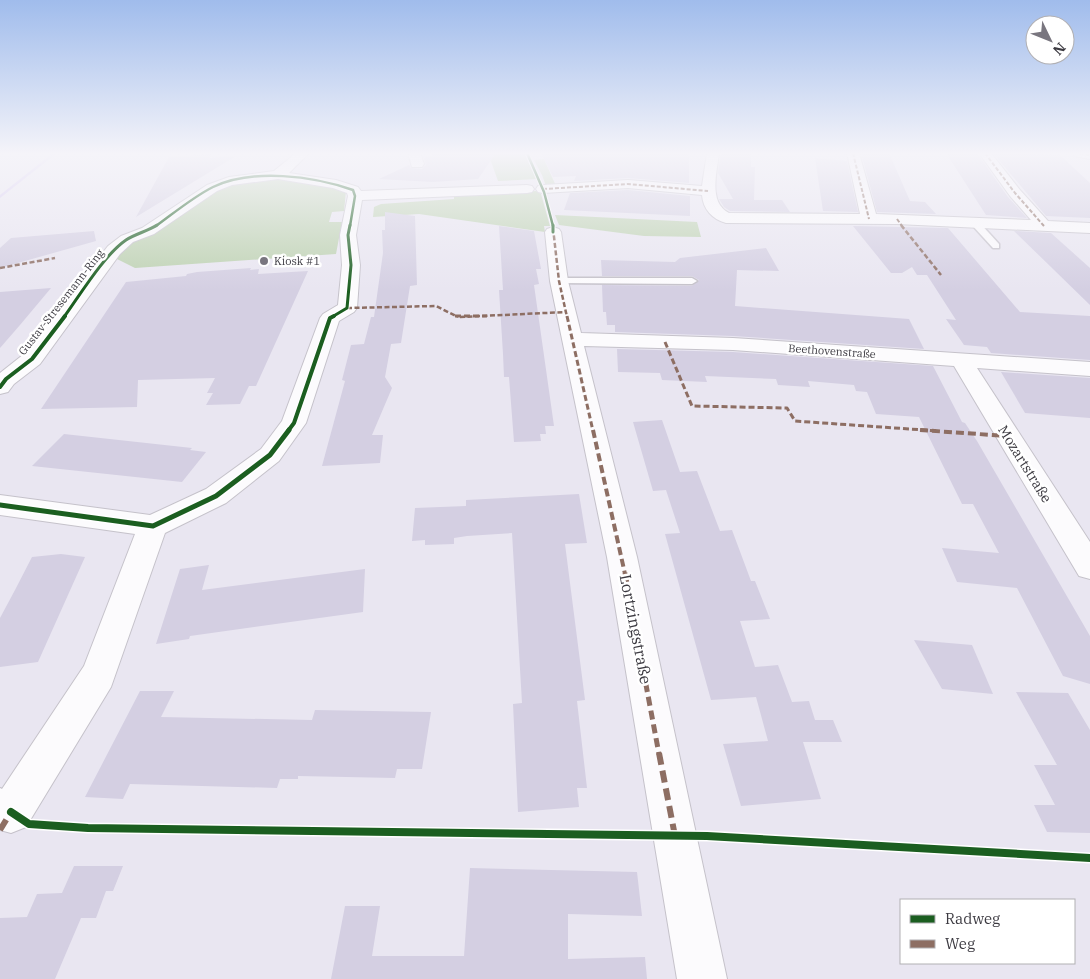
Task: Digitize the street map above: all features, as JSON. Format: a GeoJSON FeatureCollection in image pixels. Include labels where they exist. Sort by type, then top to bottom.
{"type":"FeatureCollection","features":[{"type":"Feature","properties":{"kind":"street","name":"Gustav-Stresemann-Ring"},"geometry":{"type":"LineString","coordinates":[[0,387],[6,379],[32,359],[114,250],[127,240],[148,231],[198,199]]}},
{"type":"Feature","properties":{"kind":"street"},"geometry":{"type":"LineString","coordinates":[[0,505],[153,526],[216,496],[270,455],[294,423],[330,318],[347,308],[351,265],[348,234],[355,199]]}},
{"type":"Feature","properties":{"kind":"street"},"geometry":{"type":"LineString","coordinates":[[710,199],[718,216],[726,218],[869,219],[1090,228]]}},
{"type":"Feature","properties":{"kind":"street"},"geometry":{"type":"LineString","coordinates":[[864,199],[869,219]]}},
{"type":"Feature","properties":{"kind":"street"},"geometry":{"type":"LineString","coordinates":[[1019,199],[1044,226]]}},
{"type":"Feature","properties":{"kind":"street","name":"Lortzingstraße"},"geometry":{"type":"LineString","coordinates":[[553,232],[559,281],[622,557],[702,979]]}},
{"type":"Feature","properties":{"kind":"street","name":"Beethovenstraße"},"geometry":{"type":"LineString","coordinates":[[573,339],[732,344],[1090,369]]}},
{"type":"Feature","properties":{"kind":"street","name":"Mozartstraße"},"geometry":{"type":"LineString","coordinates":[[960,360],[1090,567]]}},
{"type":"Feature","properties":{"kind":"street"},"geometry":{"type":"LineString","coordinates":[[4,817],[98,674],[153,526]]}},
{"type":"Feature","properties":{"kind":"lane"},"geometry":{"type":"LineString","coordinates":[[975,223],[996,246]]}},
{"type":"Feature","properties":{"kind":"lane"},"geometry":{"type":"LineString","coordinates":[[559,281],[692,281]]}},
{"type":"Feature","properties":{"kind":"green space"},"geometry":{"type":"Polygon","coordinates":[[[201,199],[345,199],[344,211],[332,212],[329,222],[342,222],[336,254],[135,268],[115,258],[134,240],[201,199]]]}},
{"type":"Feature","properties":{"kind":"green space"},"geometry":{"type":"Polygon","coordinates":[[[454,199],[542,199],[550,226],[544,226],[545,232],[419,214],[373,217],[374,207],[381,204],[454,199]]]}},
{"type":"Feature","properties":{"kind":"green space"},"geometry":{"type":"Polygon","coordinates":[[[555,215],[697,222],[701,237],[644,236],[559,225],[555,215]]]}},
{"type":"Feature","properties":{"kind":"building"},"geometry":{"type":"Polygon","coordinates":[[[146,199],[166,199],[136,217],[146,199]]]}},
{"type":"Feature","properties":{"kind":"building"},"geometry":{"type":"Polygon","coordinates":[[[568,199],[690,199],[690,216],[564,210],[568,199]]]}},
{"type":"Feature","properties":{"kind":"building"},"geometry":{"type":"Polygon","coordinates":[[[719,199],[782,200],[790,212],[730,211],[724,207],[719,199]]]}},
{"type":"Feature","properties":{"kind":"building"},"geometry":{"type":"Polygon","coordinates":[[[821,199],[855,199],[858,212],[823,211],[821,199]]]}},
{"type":"Feature","properties":{"kind":"building"},"geometry":{"type":"Polygon","coordinates":[[[873,199],[909,199],[910,201],[925,202],[936,214],[877,212],[873,199]]]}},
{"type":"Feature","properties":{"kind":"building"},"geometry":{"type":"Polygon","coordinates":[[[975,199],[1010,199],[1027,218],[986,215],[975,199]]]}},
{"type":"Feature","properties":{"kind":"building"},"geometry":{"type":"Polygon","coordinates":[[[1031,199],[1090,199],[1090,218],[1046,216],[1031,199]]]}},
{"type":"Feature","properties":{"kind":"building"},"geometry":{"type":"Polygon","coordinates":[[[385,212],[415,216],[417,285],[410,286],[401,343],[391,344],[385,377],[392,388],[372,435],[383,435],[380,463],[322,466],[345,381],[342,380],[351,345],[364,344],[371,317],[374,317],[383,253],[382,230],[385,230],[385,212]]]}},
{"type":"Feature","properties":{"kind":"building"},"geometry":{"type":"Polygon","coordinates":[[[499,226],[534,231],[541,269],[536,269],[539,284],[534,285],[554,426],[545,426],[546,434],[540,434],[541,441],[514,442],[509,377],[504,377],[499,290],[503,290],[499,226]]]}},
{"type":"Feature","properties":{"kind":"building"},"geometry":{"type":"Polygon","coordinates":[[[853,226],[948,228],[1020,312],[1090,316],[1090,360],[991,353],[987,347],[964,345],[946,319],[956,320],[927,275],[917,275],[912,267],[902,273],[891,273],[853,226]]]}},
{"type":"Feature","properties":{"kind":"building"},"geometry":{"type":"Polygon","coordinates":[[[94,231],[96,241],[0,268],[0,248],[11,238],[94,231]]]}},
{"type":"Feature","properties":{"kind":"building"},"geometry":{"type":"Polygon","coordinates":[[[1014,231],[1051,233],[1090,268],[1090,305],[1014,231]]]}},
{"type":"Feature","properties":{"kind":"building"},"geometry":{"type":"Polygon","coordinates":[[[766,248],[779,271],[737,270],[735,306],[909,319],[924,349],[733,336],[615,332],[615,325],[607,325],[606,312],[603,312],[602,285],[692,286],[699,280],[692,276],[602,276],[601,260],[675,262],[680,258],[766,248]]]}},
{"type":"Feature","properties":{"kind":"building"},"geometry":{"type":"Polygon","coordinates":[[[251,268],[250,270],[259,269],[258,274],[308,271],[256,386],[249,386],[240,404],[206,405],[213,393],[207,393],[215,378],[138,380],[137,407],[41,409],[126,282],[186,276],[187,274],[197,272],[251,268]]]}},
{"type":"Feature","properties":{"kind":"building"},"geometry":{"type":"Polygon","coordinates":[[[51,288],[20,325],[0,348],[0,292],[51,288]]]}},
{"type":"Feature","properties":{"kind":"building"},"geometry":{"type":"Polygon","coordinates":[[[617,349],[733,352],[933,366],[962,422],[965,423],[977,441],[1090,636],[1090,684],[1063,676],[1017,588],[957,582],[942,548],[999,553],[973,504],[962,504],[919,417],[876,414],[867,392],[856,391],[854,385],[808,381],[810,387],[778,385],[776,379],[705,376],[707,382],[662,380],[660,373],[618,372],[617,349]]]}},
{"type":"Feature","properties":{"kind":"building"},"geometry":{"type":"Polygon","coordinates":[[[1001,372],[1090,378],[1090,418],[1025,413],[1001,372]]]}},
{"type":"Feature","properties":{"kind":"building"},"geometry":{"type":"Polygon","coordinates":[[[662,420],[680,472],[697,471],[720,531],[732,530],[751,581],[755,581],[770,619],[740,621],[755,667],[778,665],[792,702],[809,701],[815,720],[833,720],[842,742],[803,742],[821,799],[741,806],[723,744],[768,741],[756,697],[711,700],[665,534],[680,533],[666,490],[653,491],[633,422],[662,420]]]}},
{"type":"Feature","properties":{"kind":"building"},"geometry":{"type":"Polygon","coordinates":[[[64,434],[192,448],[190,450],[206,452],[182,482],[32,466],[64,434]]]}},
{"type":"Feature","properties":{"kind":"building"},"geometry":{"type":"Polygon","coordinates":[[[579,494],[587,543],[565,544],[585,700],[577,701],[587,788],[577,788],[579,807],[518,812],[513,704],[522,703],[512,533],[467,536],[454,538],[454,544],[425,545],[425,540],[412,541],[415,508],[466,506],[466,500],[579,494]]]}},
{"type":"Feature","properties":{"kind":"building"},"geometry":{"type":"Polygon","coordinates":[[[61,554],[85,557],[38,662],[0,667],[0,618],[32,557],[61,554]]]}},
{"type":"Feature","properties":{"kind":"building"},"geometry":{"type":"Polygon","coordinates":[[[209,565],[202,590],[365,569],[363,612],[190,636],[189,639],[156,644],[180,569],[209,565]]]}},
{"type":"Feature","properties":{"kind":"building"},"geometry":{"type":"Polygon","coordinates":[[[914,640],[972,645],[993,694],[942,689],[914,640]]]}},
{"type":"Feature","properties":{"kind":"building"},"geometry":{"type":"Polygon","coordinates":[[[140,691],[174,691],[161,717],[312,720],[315,710],[431,712],[422,769],[397,769],[395,778],[298,776],[298,779],[280,779],[277,788],[130,784],[123,799],[85,797],[140,691]]]}},
{"type":"Feature","properties":{"kind":"building"},"geometry":{"type":"Polygon","coordinates":[[[1016,692],[1068,693],[1090,730],[1090,833],[1047,832],[1034,805],[1055,805],[1034,765],[1057,765],[1016,692]]]}},
{"type":"Feature","properties":{"kind":"building"},"geometry":{"type":"Polygon","coordinates":[[[74,866],[123,866],[113,891],[106,891],[96,918],[81,918],[55,979],[0,979],[0,918],[27,917],[37,894],[62,893],[74,866]]]}},
{"type":"Feature","properties":{"kind":"building"},"geometry":{"type":"Polygon","coordinates":[[[470,868],[637,872],[642,916],[568,914],[568,959],[645,957],[647,979],[331,979],[345,906],[380,906],[372,956],[464,956],[470,868]]]}},
{"type":"Feature","properties":{"kind":"marked path"},"geometry":{"type":"LineString","coordinates":[[864,199],[869,219]]}},
{"type":"Feature","properties":{"kind":"marked path"},"geometry":{"type":"LineString","coordinates":[[1020,199],[1044,226]]}},
{"type":"Feature","properties":{"kind":"marked path"},"geometry":{"type":"LineString","coordinates":[[897,219],[941,275]]}},
{"type":"Feature","properties":{"kind":"marked path"},"geometry":{"type":"LineString","coordinates":[[553,228],[559,281],[622,557],[675,836]]}},
{"type":"Feature","properties":{"kind":"marked path"},"geometry":{"type":"LineString","coordinates":[[0,268],[55,258]]}},
{"type":"Feature","properties":{"kind":"marked path"},"geometry":{"type":"LineString","coordinates":[[347,308],[436,306],[458,317],[566,312]]}},
{"type":"Feature","properties":{"kind":"marked path"},"geometry":{"type":"LineString","coordinates":[[665,342],[692,406],[787,408],[795,421],[1007,436]]}},
{"type":"Feature","properties":{"kind":"marked path"},"geometry":{"type":"LineString","coordinates":[[0,830],[11,812],[14,814]]}},
{"type":"Feature","properties":{"kind":"cycle path"},"geometry":{"type":"LineString","coordinates":[[0,387],[6,379],[32,359],[114,250],[127,239],[148,231],[196,199]]}},
{"type":"Feature","properties":{"kind":"cycle path"},"geometry":{"type":"LineString","coordinates":[[0,505],[153,526],[216,496],[270,455],[294,423],[330,318],[347,308],[351,265],[348,235],[355,199]]}},
{"type":"Feature","properties":{"kind":"cycle path"},"geometry":{"type":"LineString","coordinates":[[546,199],[553,223],[553,232]]}},
{"type":"Feature","properties":{"kind":"cycle path"},"geometry":{"type":"LineString","coordinates":[[11,812],[29,824],[88,828],[707,836],[1090,858]]}},
{"type":"Feature","properties":{"kind":"place","name":"Kiosk #1"},"geometry":{"type":"Point","coordinates":[264,261]}}]}
